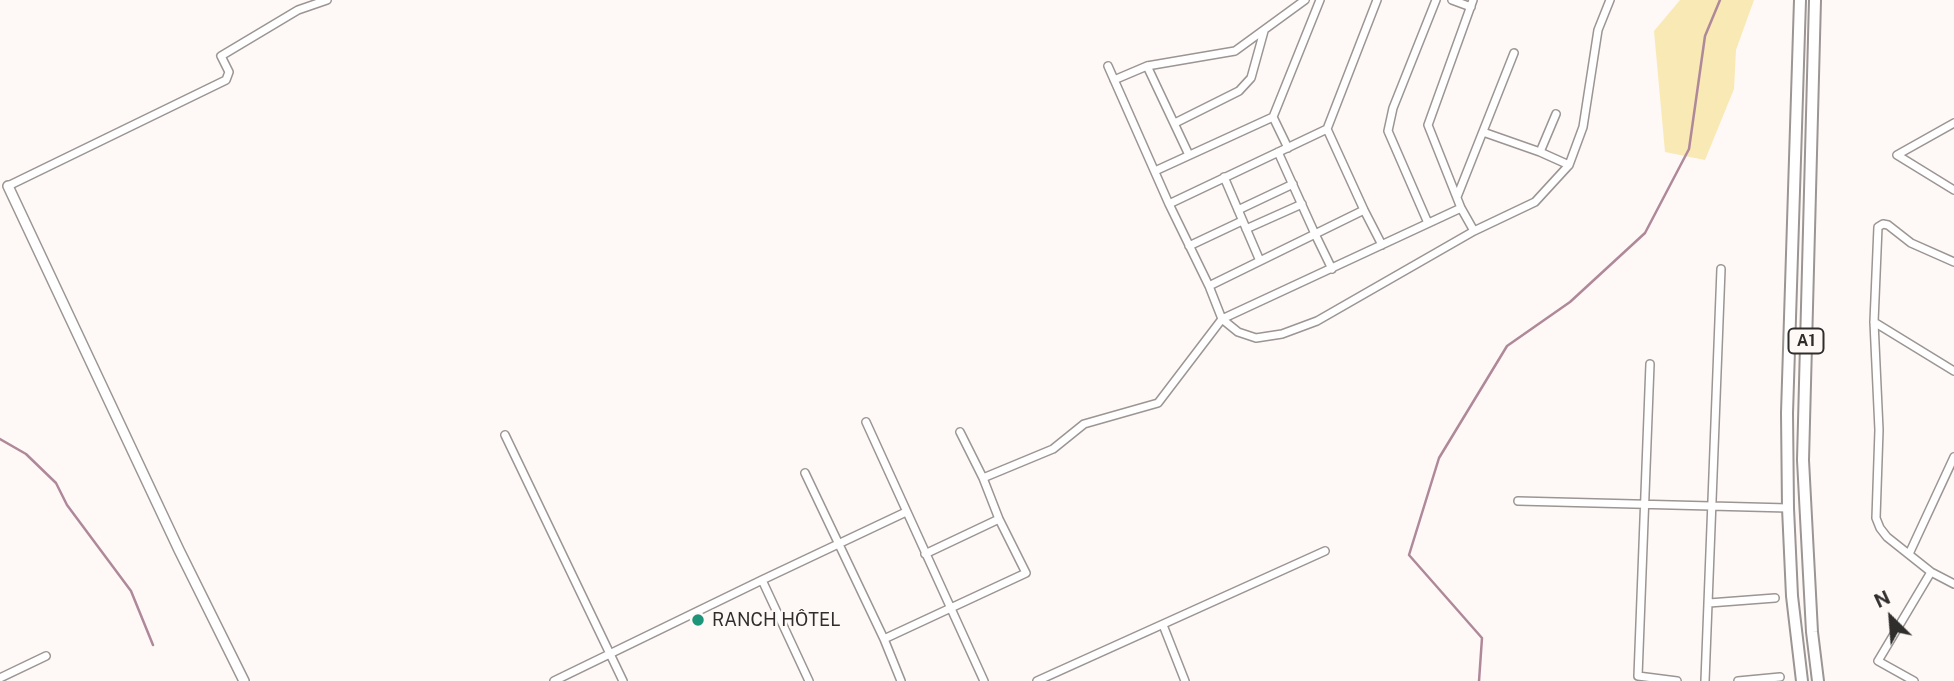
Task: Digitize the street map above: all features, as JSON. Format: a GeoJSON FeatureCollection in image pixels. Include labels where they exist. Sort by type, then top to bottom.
{"type":"FeatureCollection","features":[{"type":"Feature","properties":{"kind":"main road","name":"A1"},"geometry":{"type":"LineString","coordinates":[[1800,0],[1787,413],[1788,508],[1793,596],[1802,681]]}},
{"type":"Feature","properties":{"kind":"main road","name":"A1"},"geometry":{"type":"LineString","coordinates":[[1815,0],[1803,460],[1812,632],[1818,681]]}},
{"type":"Feature","properties":{"kind":"street"},"geometry":{"type":"LineString","coordinates":[[244,681],[179,550],[8,186],[226,80],[229,72],[222,56],[298,10],[327,0]]}},
{"type":"Feature","properties":{"kind":"street"},"geometry":{"type":"LineString","coordinates":[[1114,80],[1147,66],[1235,51],[1306,0]]}},
{"type":"Feature","properties":{"kind":"street"},"geometry":{"type":"LineString","coordinates":[[1155,171],[1273,117],[1320,0]]}},
{"type":"Feature","properties":{"kind":"street"},"geometry":{"type":"LineString","coordinates":[[1169,204],[1327,129],[1377,0]]}},
{"type":"Feature","properties":{"kind":"street"},"geometry":{"type":"LineString","coordinates":[[1428,223],[1388,131],[1393,108],[1436,0]]}},
{"type":"Feature","properties":{"kind":"street"},"geometry":{"type":"LineString","coordinates":[[1452,0],[1472,3],[1428,125],[1461,208],[1474,232]]}},
{"type":"Feature","properties":{"kind":"street"},"geometry":{"type":"LineString","coordinates":[[1108,66],[1222,319],[1238,332],[1256,338],[1282,334],[1317,321],[1474,232],[1535,202],[1569,164],[1583,127],[1598,30],[1609,0]]}},
{"type":"Feature","properties":{"kind":"street"},"geometry":{"type":"LineString","coordinates":[[1175,123],[1239,91],[1251,78],[1265,30]]}},
{"type":"Feature","properties":{"kind":"street"},"geometry":{"type":"LineString","coordinates":[[1457,197],[1514,53]]}},
{"type":"Feature","properties":{"kind":"street"},"geometry":{"type":"LineString","coordinates":[[1147,66],[1189,155]]}},
{"type":"Feature","properties":{"kind":"street"},"geometry":{"type":"LineString","coordinates":[[1540,152],[1556,114]]}},
{"type":"Feature","properties":{"kind":"street"},"geometry":{"type":"LineString","coordinates":[[1273,117],[1288,148]]}},
{"type":"Feature","properties":{"kind":"street"},"geometry":{"type":"LineString","coordinates":[[1954,123],[1896,155],[1954,190]]}},
{"type":"Feature","properties":{"kind":"street"},"geometry":{"type":"LineString","coordinates":[[1327,129],[1382,245]]}},
{"type":"Feature","properties":{"kind":"street"},"geometry":{"type":"LineString","coordinates":[[1483,132],[1569,164]]}},
{"type":"Feature","properties":{"kind":"street"},"geometry":{"type":"LineString","coordinates":[[1278,152],[1332,269]]}},
{"type":"Feature","properties":{"kind":"street"},"geometry":{"type":"LineString","coordinates":[[1224,177],[1260,261]]}},
{"type":"Feature","properties":{"kind":"street"},"geometry":{"type":"LineString","coordinates":[[1238,210],[1293,184]]}},
{"type":"Feature","properties":{"kind":"street"},"geometry":{"type":"LineString","coordinates":[[1246,229],[1302,204]]}},
{"type":"Feature","properties":{"kind":"street"},"geometry":{"type":"LineString","coordinates":[[983,478],[1053,449],[1084,424],[1158,403],[1222,319],[1461,208]]}},
{"type":"Feature","properties":{"kind":"street"},"geometry":{"type":"LineString","coordinates":[[1209,286],[1364,210]]}},
{"type":"Feature","properties":{"kind":"street"},"geometry":{"type":"LineString","coordinates":[[1189,246],[1242,221]]}},
{"type":"Feature","properties":{"kind":"street"},"geometry":{"type":"LineString","coordinates":[[1954,262],[1911,243],[1888,225],[1882,224],[1878,227],[1874,322],[1879,430],[1876,518],[1888,537],[1931,572],[1954,584]]}},
{"type":"Feature","properties":{"kind":"street"},"geometry":{"type":"LineString","coordinates":[[1705,681],[1721,269]]}},
{"type":"Feature","properties":{"kind":"street"},"geometry":{"type":"LineString","coordinates":[[1874,322],[1954,370]]}},
{"type":"Feature","properties":{"kind":"street"},"geometry":{"type":"LineString","coordinates":[[1650,365],[1638,676],[1677,681]]}},
{"type":"Feature","properties":{"kind":"street"},"geometry":{"type":"LineString","coordinates":[[866,422],[984,681]]}},
{"type":"Feature","properties":{"kind":"street"},"geometry":{"type":"LineString","coordinates":[[884,639],[1026,573],[960,432]]}},
{"type":"Feature","properties":{"kind":"street"},"geometry":{"type":"LineString","coordinates":[[505,435],[622,681]]}},
{"type":"Feature","properties":{"kind":"street"},"geometry":{"type":"LineString","coordinates":[[1909,554],[1954,457]]}},
{"type":"Feature","properties":{"kind":"street"},"geometry":{"type":"LineString","coordinates":[[805,473],[884,639],[901,681]]}},
{"type":"Feature","properties":{"kind":"street"},"geometry":{"type":"LineString","coordinates":[[1518,501],[1788,508]]}},
{"type":"Feature","properties":{"kind":"street"},"geometry":{"type":"LineString","coordinates":[[554,681],[906,512]]}},
{"type":"Feature","properties":{"kind":"street"},"geometry":{"type":"LineString","coordinates":[[925,554],[999,519]]}},
{"type":"Feature","properties":{"kind":"street"},"geometry":{"type":"LineString","coordinates":[[1037,681],[1325,551]]}},
{"type":"Feature","properties":{"kind":"street"},"geometry":{"type":"LineString","coordinates":[[1914,681],[1878,661],[1931,572]]}},
{"type":"Feature","properties":{"kind":"street"},"geometry":{"type":"LineString","coordinates":[[762,580],[805,680]]}},
{"type":"Feature","properties":{"kind":"street"},"geometry":{"type":"LineString","coordinates":[[1709,603],[1774,597]]}},
{"type":"Feature","properties":{"kind":"street"},"geometry":{"type":"LineString","coordinates":[[1163,625],[1185,681]]}},
{"type":"Feature","properties":{"kind":"street"},"geometry":{"type":"LineString","coordinates":[[0,678],[46,656]]}},
{"type":"Feature","properties":{"kind":"street"},"geometry":{"type":"LineString","coordinates":[[1738,681],[1780,677]]}},
{"type":"Feature","properties":{"kind":"shaded area"},"geometry":{"type":"Polygon","coordinates":[[[1680,0],[1754,0],[1736,50],[1734,89],[1705,160],[1665,152],[1654,31],[1680,0]]]}},
{"type":"Feature","properties":{"kind":"waterway"},"geometry":{"type":"LineString","coordinates":[[1479,681],[1482,638],[1409,555],[1439,458],[1507,346],[1570,302],[1645,233],[1689,149],[1705,36],[1720,0]]}},
{"type":"Feature","properties":{"kind":"waterway"},"geometry":{"type":"LineString","coordinates":[[0,439],[26,454],[56,483],[67,505],[131,591],[153,645]]}},
{"type":"Feature","properties":{"kind":"place","name":"RANCH HÔTEL"},"geometry":{"type":"Point","coordinates":[698,620]}}]}
